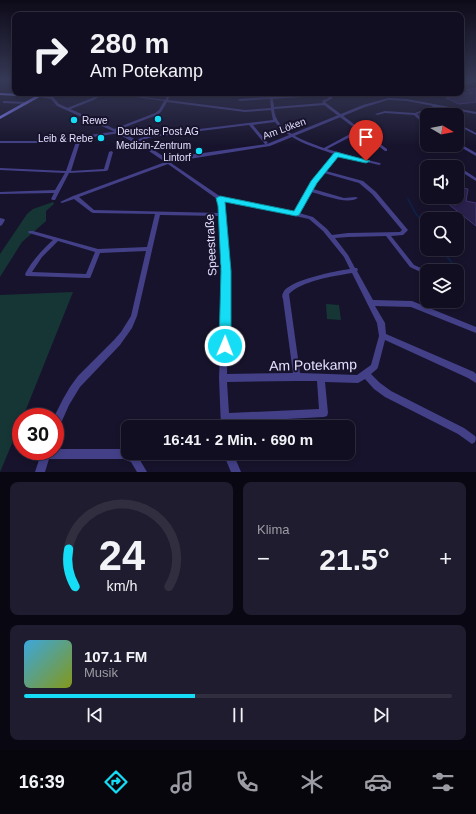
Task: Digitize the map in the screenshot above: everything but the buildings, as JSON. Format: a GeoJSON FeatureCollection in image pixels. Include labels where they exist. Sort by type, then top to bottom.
{"type":"FeatureCollection","features":[{"type":"Feature","properties":{"kind":"main road"},"geometry":{"type":"LineString","coordinates":[[0,118],[30,102]]}},
{"type":"Feature","properties":{"kind":"street"},"geometry":{"type":"LineString","coordinates":[[4,102],[27,104]]}},
{"type":"Feature","properties":{"kind":"street","name":"Speestraße"},"geometry":{"type":"LineString","coordinates":[[55,102],[136,141],[220,198],[222,206],[226,271],[224,378],[225,420]]}},
{"type":"Feature","properties":{"kind":"street"},"geometry":{"type":"LineString","coordinates":[[67,108],[84,102]]}},
{"type":"Feature","properties":{"kind":"street"},"geometry":{"type":"LineString","coordinates":[[0,142],[50,142],[117,131],[153,116],[160,111],[165,102]]}},
{"type":"Feature","properties":{"kind":"street"},"geometry":{"type":"LineString","coordinates":[[173,102],[245,112],[325,104],[386,150]]}},
{"type":"Feature","properties":{"kind":"street"},"geometry":{"type":"LineString","coordinates":[[272,102],[272,110],[275,121],[284,130],[336,154],[379,164]]}},
{"type":"Feature","properties":{"kind":"street","name":"Am Löken"},"geometry":{"type":"LineString","coordinates":[[168,162],[189,157],[268,145],[340,116],[380,102]]}},
{"type":"Feature","properties":{"kind":"street","name":"Am Löken"},"geometry":{"type":"LineString","coordinates":[[417,102],[476,114]]}},
{"type":"Feature","properties":{"kind":"street"},"geometry":{"type":"LineString","coordinates":[[377,114],[385,112],[415,114],[437,106]]}},
{"type":"Feature","properties":{"kind":"street"},"geometry":{"type":"LineString","coordinates":[[415,114],[420,119]]}},
{"type":"Feature","properties":{"kind":"street"},"geometry":{"type":"LineString","coordinates":[[136,141],[152,136],[275,121]]}},
{"type":"Feature","properties":{"kind":"street"},"geometry":{"type":"LineString","coordinates":[[250,124],[266,143]]}},
{"type":"Feature","properties":{"kind":"street"},"geometry":{"type":"LineString","coordinates":[[464,128],[476,134]]}},
{"type":"Feature","properties":{"kind":"street"},"geometry":{"type":"LineString","coordinates":[[50,134],[52,135],[50,142]]}},
{"type":"Feature","properties":{"kind":"street"},"geometry":{"type":"LineString","coordinates":[[324,149],[351,135]]}},
{"type":"Feature","properties":{"kind":"street"},"geometry":{"type":"LineString","coordinates":[[52,199],[68,172],[80,137]]}},
{"type":"Feature","properties":{"kind":"street"},"geometry":{"type":"LineString","coordinates":[[464,147],[476,155]]}},
{"type":"Feature","properties":{"kind":"street"},"geometry":{"type":"LineString","coordinates":[[0,169],[68,172],[106,170],[111,152]]}},
{"type":"Feature","properties":{"kind":"street"},"geometry":{"type":"LineString","coordinates":[[296,214],[322,171],[336,154]]}},
{"type":"Feature","properties":{"kind":"street"},"geometry":{"type":"LineString","coordinates":[[62,202],[168,162]]}},
{"type":"Feature","properties":{"kind":"street"},"geometry":{"type":"LineString","coordinates":[[322,171],[361,182],[374,193],[405,230],[401,234],[348,235],[330,237]]}},
{"type":"Feature","properties":{"kind":"street"},"geometry":{"type":"LineString","coordinates":[[464,172],[476,180]]}},
{"type":"Feature","properties":{"kind":"street"},"geometry":{"type":"LineString","coordinates":[[310,190],[344,198],[356,198]]}},
{"type":"Feature","properties":{"kind":"street"},"geometry":{"type":"LineString","coordinates":[[0,193],[57,191]]}},
{"type":"Feature","properties":{"kind":"street"},"geometry":{"type":"LineString","coordinates":[[76,197],[92,211],[222,215]]}},
{"type":"Feature","properties":{"kind":"street"},"geometry":{"type":"LineString","coordinates":[[220,198],[311,218],[325,230],[355,270],[381,323],[383,336],[476,379]]}},
{"type":"Feature","properties":{"kind":"street"},"geometry":{"type":"LineString","coordinates":[[64,408],[69,397],[81,380],[112,349],[130,326],[134,316],[158,213]]}},
{"type":"Feature","properties":{"kind":"street"},"geometry":{"type":"LineString","coordinates":[[0,220],[2,220],[0,224]]}},
{"type":"Feature","properties":{"kind":"street"},"geometry":{"type":"LineString","coordinates":[[31,232],[98,251],[150,249]]}},
{"type":"Feature","properties":{"kind":"street"},"geometry":{"type":"LineString","coordinates":[[387,234],[412,266],[420,270]]}},
{"type":"Feature","properties":{"kind":"street"},"geometry":{"type":"LineString","coordinates":[[56,240],[40,254],[28,274],[47,274],[65,277],[88,276],[98,251]]}},
{"type":"Feature","properties":{"kind":"street"},"geometry":{"type":"LineString","coordinates":[[297,377],[286,293],[290,289],[308,281],[334,273],[355,270]]}},
{"type":"Feature","properties":{"kind":"street"},"geometry":{"type":"LineString","coordinates":[[372,303],[412,304],[476,330]]}},
{"type":"Feature","properties":{"kind":"street","name":"Am Potekamp"},"geometry":{"type":"LineString","coordinates":[[224,378],[297,377],[358,379],[374,366],[383,336]]}},
{"type":"Feature","properties":{"kind":"street"},"geometry":{"type":"LineString","coordinates":[[366,374],[377,386],[388,394],[461,431],[472,439]]}},
{"type":"Feature","properties":{"kind":"street"},"geometry":{"type":"LineString","coordinates":[[246,420],[324,412],[321,378]]}},
{"type":"Feature","properties":{"kind":"street"},"geometry":{"type":"LineString","coordinates":[[64,452],[123,454],[134,458],[142,472]]}},
{"type":"Feature","properties":{"kind":"street"},"geometry":{"type":"LineString","coordinates":[[40,472],[44,460]]}},
{"type":"Feature","properties":{"kind":"street"},"geometry":{"type":"LineString","coordinates":[[230,460],[234,471]]}},
{"type":"Feature","properties":{"kind":"green space"},"geometry":{"type":"Polygon","coordinates":[[[53,202],[54,204],[46,211],[46,221],[22,242],[0,277],[0,254],[27,214],[33,209],[53,202]]]}},
{"type":"Feature","properties":{"kind":"green space"},"geometry":{"type":"Polygon","coordinates":[[[73,292],[27,408],[12,408],[12,443],[0,472],[0,295],[73,292]]]}},
{"type":"Feature","properties":{"kind":"green space"},"geometry":{"type":"Polygon","coordinates":[[[326,304],[339,305],[341,320],[327,319],[326,304]]]}},
{"type":"Feature","properties":{"kind":"waterway"},"geometry":{"type":"LineString","coordinates":[[408,199],[420,218]]}},
{"type":"Feature","properties":{"kind":"waterway"},"geometry":{"type":"LineString","coordinates":[[447,256],[453,264]]}},
{"type":"Feature","properties":{"kind":"place","name":"Deutsche Post AG"},"geometry":{"type":"Point","coordinates":[158,119]}},
{"type":"Feature","properties":{"kind":"place","name":"Rewe"},"geometry":{"type":"Point","coordinates":[74,120]}},
{"type":"Feature","properties":{"kind":"place","name":"Leib & Rebe"},"geometry":{"type":"Point","coordinates":[101,138]}},
{"type":"Feature","properties":{"kind":"place","name":"Medizin-Zentrum Lintorf"},"geometry":{"type":"Point","coordinates":[199,151]}},
{"type":"Feature","properties":{"kind":"route"},"geometry":{"type":"LineString","coordinates":[[225,346],[226,271],[222,206],[220,198],[296,214],[314,183],[336,154],[366,161]]}}]}
